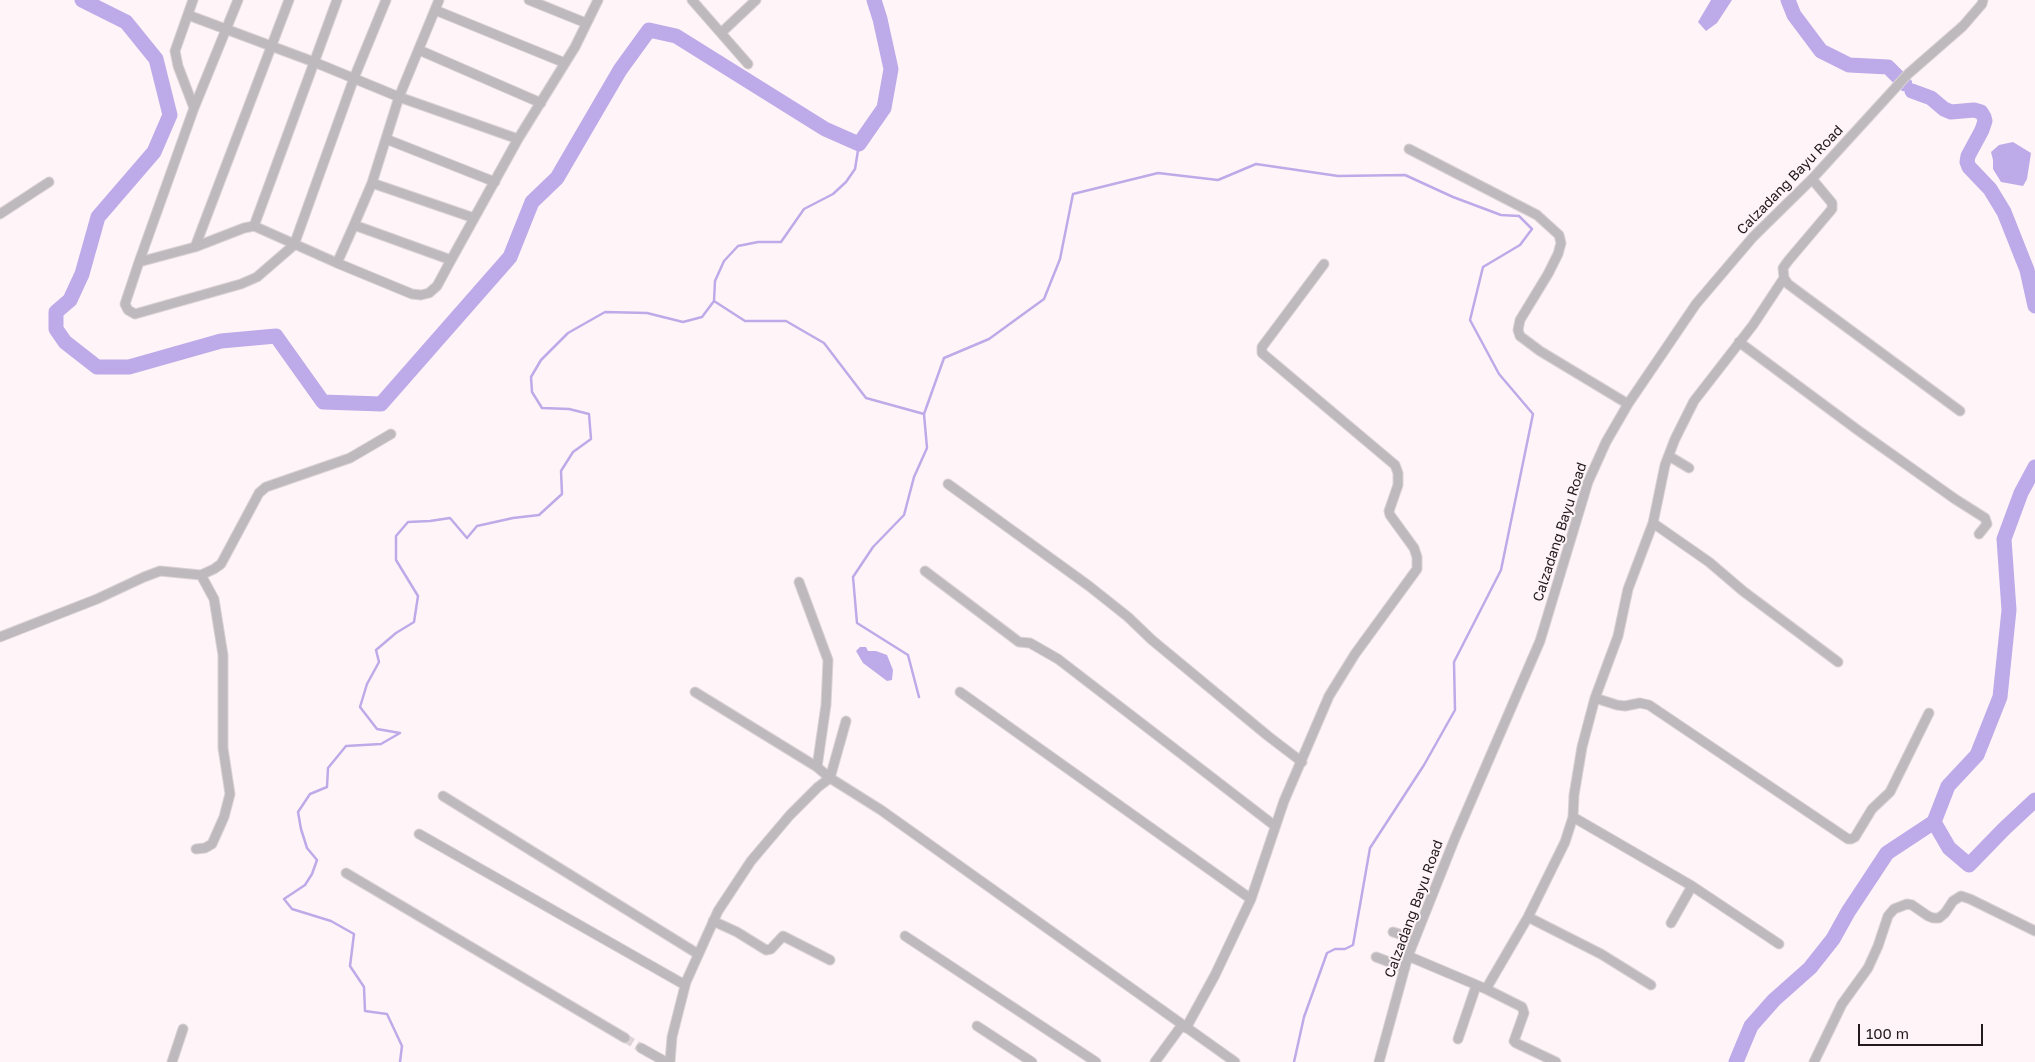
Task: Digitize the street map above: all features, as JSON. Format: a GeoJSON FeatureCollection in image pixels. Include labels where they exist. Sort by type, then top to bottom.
{"type":"FeatureCollection","features":[{"type":"Feature","properties":{"kind":"street"},"geometry":{"type":"LineString","coordinates":[[193,0],[175,51],[178,66],[194,108]]}},
{"type":"Feature","properties":{"kind":"street"},"geometry":{"type":"LineString","coordinates":[[238,0],[194,108],[125,304],[128,310],[135,314],[241,284],[257,277],[294,245],[354,78],[386,0]]}},
{"type":"Feature","properties":{"kind":"street"},"geometry":{"type":"LineString","coordinates":[[195,247],[289,0]]}},
{"type":"Feature","properties":{"kind":"street"},"geometry":{"type":"LineString","coordinates":[[254,226],[336,0]]}},
{"type":"Feature","properties":{"kind":"street"},"geometry":{"type":"LineString","coordinates":[[337,263],[372,183],[399,97],[439,0]]}},
{"type":"Feature","properties":{"kind":"street"},"geometry":{"type":"LineString","coordinates":[[529,0],[586,23]]}},
{"type":"Feature","properties":{"kind":"street"},"geometry":{"type":"LineString","coordinates":[[139,262],[195,247],[254,226],[294,245],[412,294],[421,295],[428,293],[437,286],[518,139],[565,63],[598,0]]}},
{"type":"Feature","properties":{"kind":"street"},"geometry":{"type":"LineString","coordinates":[[692,0],[722,32],[748,64]]}},
{"type":"Feature","properties":{"kind":"street"},"geometry":{"type":"LineString","coordinates":[[722,32],[756,0]]}},
{"type":"Feature","properties":{"kind":"street","name":"Calzadang Bayu Road"},"geometry":{"type":"LineString","coordinates":[[1379,1062],[1408,956],[1455,838],[1540,641],[1588,482],[1606,442],[1628,404],[1696,304],[1753,236],[1812,180],[1908,74],[1963,26],[1982,4],[1983,0]]}},
{"type":"Feature","properties":{"kind":"street"},"geometry":{"type":"LineString","coordinates":[[435,10],[565,63]]}},
{"type":"Feature","properties":{"kind":"street"},"geometry":{"type":"LineString","coordinates":[[188,15],[227,28],[399,97],[518,139]]}},
{"type":"Feature","properties":{"kind":"street"},"geometry":{"type":"LineString","coordinates":[[418,50],[541,102]]}},
{"type":"Feature","properties":{"kind":"street"},"geometry":{"type":"LineString","coordinates":[[386,139],[495,182]]}},
{"type":"Feature","properties":{"kind":"street"},"geometry":{"type":"LineString","coordinates":[[1409,149],[1537,215],[1559,235],[1561,243],[1558,254],[1520,320],[1518,330],[1520,336],[1556,361],[1628,404]]}},
{"type":"Feature","properties":{"kind":"street"},"geometry":{"type":"LineString","coordinates":[[1812,180],[1832,203],[1832,209],[1788,260],[1783,268],[1784,278],[1788,284],[1960,411]]}},
{"type":"Feature","properties":{"kind":"street"},"geometry":{"type":"LineString","coordinates":[[0,214],[49,182]]}},
{"type":"Feature","properties":{"kind":"street"},"geometry":{"type":"LineString","coordinates":[[372,183],[474,218]]}},
{"type":"Feature","properties":{"kind":"street"},"geometry":{"type":"LineString","coordinates":[[354,225],[451,260]]}},
{"type":"Feature","properties":{"kind":"street"},"geometry":{"type":"LineString","coordinates":[[1155,1062],[1184,1027],[1215,975],[1251,899],[1284,801],[1329,696],[1355,654],[1417,569],[1417,558],[1414,548],[1389,511],[1398,484],[1398,473],[1395,465],[1262,353],[1262,347],[1324,264]]}},
{"type":"Feature","properties":{"kind":"street"},"geometry":{"type":"LineString","coordinates":[[1486,989],[1528,917],[1561,853],[1573,817],[1574,795],[1582,747],[1595,698],[1618,636],[1628,588],[1653,523],[1675,439],[1694,401],[1753,325],[1784,278]]}},
{"type":"Feature","properties":{"kind":"street"},"geometry":{"type":"LineString","coordinates":[[1739,342],[1859,431],[1985,518],[1987,524],[1979,534]]}},
{"type":"Feature","properties":{"kind":"street"},"geometry":{"type":"LineString","coordinates":[[0,637],[97,599],[160,571],[201,575],[214,569],[220,564],[259,493],[266,487],[350,458],[391,434]]}},
{"type":"Feature","properties":{"kind":"street"},"geometry":{"type":"LineString","coordinates":[[1669,456],[1690,468]]}},
{"type":"Feature","properties":{"kind":"street"},"geometry":{"type":"LineString","coordinates":[[948,484],[1089,586],[1302,762]]}},
{"type":"Feature","properties":{"kind":"street"},"geometry":{"type":"LineString","coordinates":[[1653,523],[1706,560],[1743,591],[1838,662]]}},
{"type":"Feature","properties":{"kind":"street"},"geometry":{"type":"LineString","coordinates":[[924,571],[1020,642],[1030,643],[1058,659],[1275,826]]}},
{"type":"Feature","properties":{"kind":"street"},"geometry":{"type":"LineString","coordinates":[[196,849],[205,848],[212,844],[224,817],[230,794],[223,748],[223,655],[214,599],[201,575]]}},
{"type":"Feature","properties":{"kind":"street"},"geometry":{"type":"LineString","coordinates":[[799,582],[828,660],[826,706],[817,767]]}},
{"type":"Feature","properties":{"kind":"street"},"geometry":{"type":"LineString","coordinates":[[695,692],[817,767],[830,778],[881,810],[1235,1062]]}},
{"type":"Feature","properties":{"kind":"street"},"geometry":{"type":"LineString","coordinates":[[960,692],[1251,899]]}},
{"type":"Feature","properties":{"kind":"street"},"geometry":{"type":"LineString","coordinates":[[1595,698],[1617,705],[1625,706],[1640,703],[1649,705],[1848,839],[1855,838],[1872,810],[1890,792],[1929,713]]}},
{"type":"Feature","properties":{"kind":"street"},"geometry":{"type":"LineString","coordinates":[[670,1062],[672,1037],[685,985],[723,901],[750,861],[790,815],[818,787],[830,778],[846,721]]}},
{"type":"Feature","properties":{"kind":"street"},"geometry":{"type":"LineString","coordinates":[[443,796],[698,954]]}},
{"type":"Feature","properties":{"kind":"street"},"geometry":{"type":"LineString","coordinates":[[1573,817],[1692,886],[1780,944]]}},
{"type":"Feature","properties":{"kind":"street"},"geometry":{"type":"LineString","coordinates":[[419,834],[685,985]]}},
{"type":"Feature","properties":{"kind":"street"},"geometry":{"type":"LineString","coordinates":[[346,874],[625,1038]]}},
{"type":"Feature","properties":{"kind":"street"},"geometry":{"type":"LineString","coordinates":[[1671,923],[1692,886]]}},
{"type":"Feature","properties":{"kind":"street"},"geometry":{"type":"LineString","coordinates":[[1814,1062],[1842,1004],[1868,968],[1888,916],[1894,909],[1907,904],[1912,905],[1928,916],[1939,918],[1961,896],[2035,931]]}},
{"type":"Feature","properties":{"kind":"street"},"geometry":{"type":"LineString","coordinates":[[1528,917],[1602,954],[1651,985]]}},
{"type":"Feature","properties":{"kind":"street"},"geometry":{"type":"LineString","coordinates":[[713,921],[737,932],[766,950],[771,949],[783,936],[830,960]]}},
{"type":"Feature","properties":{"kind":"street"},"geometry":{"type":"LineString","coordinates":[[1393,932],[1415,939]]}},
{"type":"Feature","properties":{"kind":"street"},"geometry":{"type":"LineString","coordinates":[[905,936],[1096,1062]]}},
{"type":"Feature","properties":{"kind":"street"},"geometry":{"type":"LineString","coordinates":[[1376,956],[1405,968]]}},
{"type":"Feature","properties":{"kind":"street"},"geometry":{"type":"LineString","coordinates":[[1408,956],[1486,989],[1524,1009],[1514,1041],[1556,1062]]}},
{"type":"Feature","properties":{"kind":"street"},"geometry":{"type":"LineString","coordinates":[[1458,1039],[1476,986]]}},
{"type":"Feature","properties":{"kind":"street"},"geometry":{"type":"LineString","coordinates":[[977,1026],[1032,1062]]}},
{"type":"Feature","properties":{"kind":"street"},"geometry":{"type":"LineString","coordinates":[[172,1062],[183,1029]]}},
{"type":"Feature","properties":{"kind":"street"},"geometry":{"type":"LineString","coordinates":[[641,1048],[666,1062]]}},
{"type":"Feature","properties":{"kind":"shaded area"},"geometry":{"type":"Polygon","coordinates":[[[1711,0],[1732,0],[1717,23],[1706,31],[1698,22],[1711,0]]]}},
{"type":"Feature","properties":{"kind":"shaded area"},"geometry":{"type":"Polygon","coordinates":[[[2013,142],[2031,153],[2027,179],[2023,186],[2001,182],[1993,169],[1991,152],[1999,145],[2013,142]]]}},
{"type":"Feature","properties":{"kind":"shaded area"},"geometry":{"type":"Polygon","coordinates":[[[860,647],[866,647],[868,651],[876,651],[887,655],[893,670],[892,680],[887,681],[863,663],[856,651],[860,647]]]}},
{"type":"Feature","properties":{"kind":"waterway"},"geometry":{"type":"LineString","coordinates":[[82,0],[126,22],[156,59],[170,115],[154,152],[98,217],[82,274],[70,300],[56,312],[56,329],[65,342],[97,367],[129,367],[221,341],[276,336],[323,402],[381,404],[510,257],[532,202],[557,178],[620,70],[649,30],[676,36],[825,129],[859,144],[884,108],[891,69],[874,0]]}},
{"type":"Feature","properties":{"kind":"waterway"},"geometry":{"type":"LineString","coordinates":[[1788,0],[1794,15],[1821,51],[1849,65],[1888,67],[1905,84]]}},
{"type":"Feature","properties":{"kind":"waterway"},"geometry":{"type":"LineString","coordinates":[[1912,91],[1931,98],[1944,109],[1951,112],[1974,110],[1981,112],[1984,117],[1985,121],[1982,130],[1968,156],[1967,162],[1969,167],[1990,189],[2004,212],[2027,270],[2035,306]]}},
{"type":"Feature","properties":{"kind":"waterway"},"geometry":{"type":"LineString","coordinates":[[400,1062],[402,1046],[387,1014],[365,1011],[364,987],[350,966],[354,934],[331,921],[292,909],[284,899],[305,885],[312,874],[317,860],[307,848],[298,812],[310,794],[327,787],[328,768],[346,746],[381,744],[400,733],[377,729],[360,707],[367,684],[379,662],[376,650],[396,633],[414,622],[418,596],[396,560],[396,536],[408,522],[450,518],[467,538],[477,526],[513,518],[539,515],[562,494],[561,471],[573,452],[591,439],[589,414],[569,409],[542,408],[532,392],[531,377],[541,360],[568,333],[605,312],[647,313],[683,322],[702,317],[714,301],[715,281],[724,261],[738,246],[758,242],[781,242],[804,209],[833,194],[846,182],[855,169],[859,144]]}},
{"type":"Feature","properties":{"kind":"waterway"},"geometry":{"type":"LineString","coordinates":[[714,301],[745,321],[786,321],[824,343],[866,398],[924,414],[944,358],[989,339],[1044,299],[1060,259],[1073,194],[1158,173],[1218,180],[1256,164],[1338,176],[1405,175],[1453,197],[1501,215],[1519,216],[1532,229],[1520,245],[1483,267],[1470,320],[1499,374],[1533,414],[1501,570],[1454,662],[1455,710],[1424,765],[1370,848],[1353,945],[1327,953],[1304,1017],[1294,1062]]}},
{"type":"Feature","properties":{"kind":"waterway"},"geometry":{"type":"LineString","coordinates":[[919,697],[908,655],[857,623],[853,577],[873,547],[904,515],[914,477],[927,448],[924,414]]}},
{"type":"Feature","properties":{"kind":"waterway"},"geometry":{"type":"LineString","coordinates":[[2035,467],[2021,493],[2004,539],[2009,610],[2000,697],[1977,755],[1948,786],[1934,822],[1949,848],[1969,865],[2035,800]]}},
{"type":"Feature","properties":{"kind":"waterway"},"geometry":{"type":"LineString","coordinates":[[1736,1062],[1751,1026],[1774,1000],[1810,968],[1833,939],[1848,912],[1887,853],[1934,822]]}},
{"type":"Feature","properties":{"kind":"tunnel"},"geometry":{"type":"LineString","coordinates":[[625,1038],[641,1048]]}}]}
